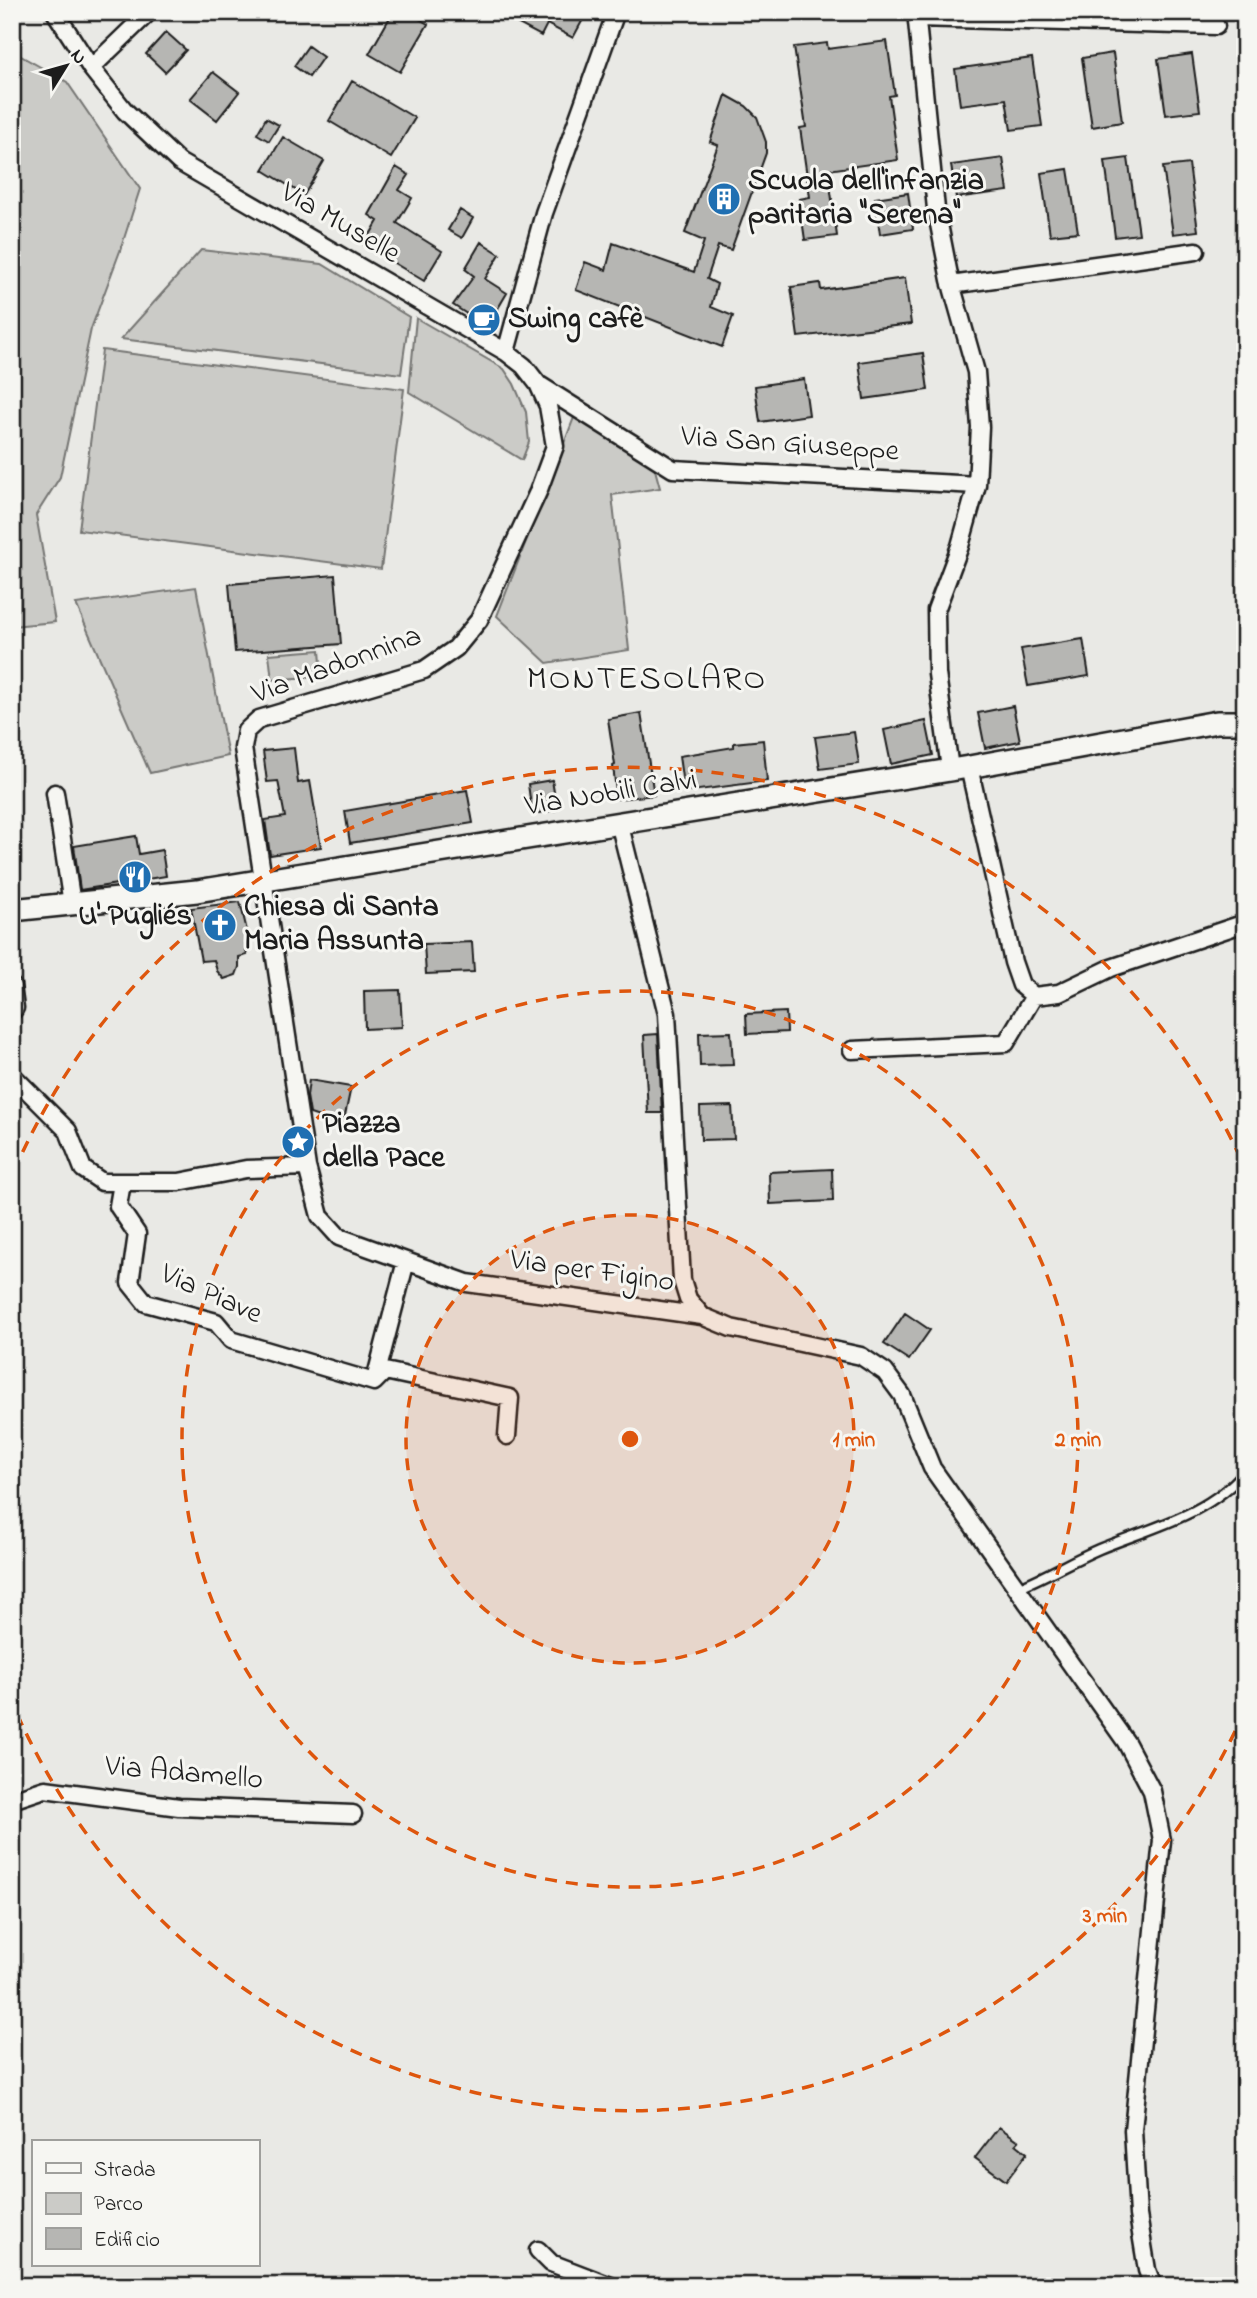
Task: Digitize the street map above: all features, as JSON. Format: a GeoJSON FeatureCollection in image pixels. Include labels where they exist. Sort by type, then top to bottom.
{"type":"FeatureCollection","features":[{"type":"Feature","properties":{"kind":"main road","name":"Via Nobili Calvi"},"geometry":{"type":"LineString","coordinates":[[1217,722],[1245,707]]}},
{"type":"Feature","properties":{"kind":"main road","name":"Via Nobili Calvi"},"geometry":{"type":"LineString","coordinates":[[12,909],[198,891],[960,768],[1217,722],[1245,722]]}},
{"type":"Feature","properties":{"kind":"street","name":"Via Muselle"},"geometry":{"type":"LineString","coordinates":[[55,12],[91,68],[125,111],[179,162],[506,352],[524,366],[538,384],[548,406],[555,446],[538,492]]}},
{"type":"Feature","properties":{"kind":"street"},"geometry":{"type":"LineString","coordinates":[[91,68],[149,12]]}},
{"type":"Feature","properties":{"kind":"street"},"geometry":{"type":"LineString","coordinates":[[506,352],[544,213],[616,12]]}},
{"type":"Feature","properties":{"kind":"street"},"geometry":{"type":"LineString","coordinates":[[1216,26],[917,15],[936,209],[951,285],[975,372],[981,427],[977,485],[960,546],[936,610],[937,674],[1013,962],[1021,985],[1034,996],[1059,993],[1111,968],[1245,923]]}},
{"type":"Feature","properties":{"kind":"street"},"geometry":{"type":"LineString","coordinates":[[951,285],[1196,251]]}},
{"type":"Feature","properties":{"kind":"street","name":"Via San Giuseppe"},"geometry":{"type":"LineString","coordinates":[[538,384],[673,469],[977,485]]}},
{"type":"Feature","properties":{"kind":"street","name":"Via Madonnina"},"geometry":{"type":"LineString","coordinates":[[307,1167],[243,748],[246,731],[259,719],[424,670],[456,648],[479,620],[538,492]]}},
{"type":"Feature","properties":{"kind":"street"},"geometry":{"type":"LineString","coordinates":[[54,793],[72,904]]}},
{"type":"Feature","properties":{"kind":"street"},"geometry":{"type":"LineString","coordinates":[[619,822],[667,1014],[682,1280],[688,1299],[702,1316]]}},
{"type":"Feature","properties":{"kind":"street"},"geometry":{"type":"LineString","coordinates":[[12,986],[15,1008],[12,1012]]}},
{"type":"Feature","properties":{"kind":"street"},"geometry":{"type":"LineString","coordinates":[[852,1050],[1006,1044],[1034,996]]}},
{"type":"Feature","properties":{"kind":"street"},"geometry":{"type":"LineString","coordinates":[[12,1074],[68,1131],[83,1169],[102,1182],[179,1182],[246,1169],[307,1167]]}},
{"type":"Feature","properties":{"kind":"street","name":"Via per Figino"},"geometry":{"type":"LineString","coordinates":[[307,1167],[320,1216],[340,1237],[467,1283],[702,1316],[731,1328],[861,1356],[885,1372],[902,1395],[932,1468],[1126,1742],[1152,1791],[1162,1840],[1133,2130],[1138,2215],[1147,2270],[1153,2286]]}},
{"type":"Feature","properties":{"kind":"street","name":"Via Piave"},"geometry":{"type":"LineString","coordinates":[[122,1183],[118,1206],[137,1234],[130,1283],[146,1303],[216,1322],[231,1340],[374,1382],[385,1371],[510,1398],[507,1436]]}},
{"type":"Feature","properties":{"kind":"street"},"geometry":{"type":"LineString","coordinates":[[374,1382],[406,1261]]}},
{"type":"Feature","properties":{"kind":"street","name":"Via Adamello"},"geometry":{"type":"LineString","coordinates":[[12,1800],[45,1789],[179,1807],[353,1814]]}},
{"type":"Feature","properties":{"kind":"street"},"geometry":{"type":"LineString","coordinates":[[538,2250],[551,2263],[611,2286]]}},
{"type":"Feature","properties":{"kind":"lane"},"geometry":{"type":"LineString","coordinates":[[1017,1588],[1098,1550],[1168,1523],[1217,1498],[1245,1471]]}},
{"type":"Feature","properties":{"kind":"green space"},"geometry":{"type":"Polygon","coordinates":[[[12,51],[67,82],[140,189],[91,329],[60,477],[36,515],[55,622],[12,626],[12,51]]]}},
{"type":"Feature","properties":{"kind":"green space"},"geometry":{"type":"Polygon","coordinates":[[[201,250],[322,264],[409,317],[401,374],[121,339],[201,250]]]}},
{"type":"Feature","properties":{"kind":"green space"},"geometry":{"type":"Polygon","coordinates":[[[416,318],[504,369],[526,412],[529,442],[522,460],[409,392],[416,318]]]}},
{"type":"Feature","properties":{"kind":"green space"},"geometry":{"type":"Polygon","coordinates":[[[102,350],[404,389],[381,569],[79,530],[102,350]]]}},
{"type":"Feature","properties":{"kind":"green space"},"geometry":{"type":"Polygon","coordinates":[[[575,415],[654,466],[660,488],[612,495],[629,650],[547,663],[497,616],[575,415]]]}},
{"type":"Feature","properties":{"kind":"green space"},"geometry":{"type":"Polygon","coordinates":[[[196,587],[228,756],[150,773],[76,604],[196,587]]]}},
{"type":"Feature","properties":{"kind":"green space"},"geometry":{"type":"Polygon","coordinates":[[[320,650],[322,676],[272,680],[269,654],[320,650]]]}},
{"type":"Feature","properties":{"kind":"building"},"geometry":{"type":"Polygon","coordinates":[[[393,12],[407,12],[428,24],[400,72],[369,54],[393,12]]]}},
{"type":"Feature","properties":{"kind":"building"},"geometry":{"type":"Polygon","coordinates":[[[496,12],[587,12],[573,38],[547,24],[541,36],[496,12]]]}},
{"type":"Feature","properties":{"kind":"building"},"geometry":{"type":"Polygon","coordinates":[[[166,32],[186,50],[165,72],[146,54],[166,32]]]}},
{"type":"Feature","properties":{"kind":"building"},"geometry":{"type":"Polygon","coordinates":[[[887,41],[895,95],[889,96],[898,160],[828,170],[837,236],[805,240],[799,199],[810,197],[800,128],[806,127],[794,47],[827,43],[828,49],[887,41]]]}},
{"type":"Feature","properties":{"kind":"building"},"geometry":{"type":"Polygon","coordinates":[[[308,46],[323,57],[309,77],[294,66],[308,46]]]}},
{"type":"Feature","properties":{"kind":"building"},"geometry":{"type":"Polygon","coordinates":[[[1113,53],[1122,122],[1092,127],[1082,58],[1113,53]]]}},
{"type":"Feature","properties":{"kind":"building"},"geometry":{"type":"Polygon","coordinates":[[[1192,54],[1200,111],[1166,115],[1158,59],[1192,54]]]}},
{"type":"Feature","properties":{"kind":"building"},"geometry":{"type":"Polygon","coordinates":[[[1032,58],[1042,126],[1011,130],[1006,99],[960,105],[955,69],[1032,58]]]}},
{"type":"Feature","properties":{"kind":"building"},"geometry":{"type":"Polygon","coordinates":[[[213,72],[239,92],[217,120],[190,99],[213,72]]]}},
{"type":"Feature","properties":{"kind":"building"},"geometry":{"type":"Polygon","coordinates":[[[352,81],[415,118],[391,158],[329,121],[352,81]]]}},
{"type":"Feature","properties":{"kind":"building","name":"Scuola dell'infanzia paritaria \"Serena\""},"geometry":{"type":"Polygon","coordinates":[[[726,95],[746,106],[757,117],[766,142],[766,153],[731,250],[718,246],[707,279],[717,284],[711,307],[733,316],[722,347],[576,290],[585,262],[606,270],[613,243],[694,272],[704,241],[685,233],[718,145],[710,142],[726,95]]]}},
{"type":"Feature","properties":{"kind":"building"},"geometry":{"type":"Polygon","coordinates":[[[266,118],[279,125],[269,141],[257,134],[266,118]]]}},
{"type":"Feature","properties":{"kind":"building"},"geometry":{"type":"Polygon","coordinates":[[[283,137],[324,161],[304,195],[263,170],[283,137]]]}},
{"type":"Feature","properties":{"kind":"building"},"geometry":{"type":"Polygon","coordinates":[[[1003,158],[1008,191],[956,198],[951,165],[1003,158]]]}},
{"type":"Feature","properties":{"kind":"building"},"geometry":{"type":"Polygon","coordinates":[[[1128,158],[1139,234],[1115,237],[1105,161],[1128,158]]]}},
{"type":"Feature","properties":{"kind":"building"},"geometry":{"type":"Polygon","coordinates":[[[1189,164],[1198,231],[1173,234],[1163,167],[1189,164]]]}},
{"type":"Feature","properties":{"kind":"building"},"geometry":{"type":"Polygon","coordinates":[[[396,167],[409,175],[399,190],[412,198],[397,223],[442,251],[424,281],[364,245],[378,221],[369,215],[396,167]]]}},
{"type":"Feature","properties":{"kind":"building"},"geometry":{"type":"Polygon","coordinates":[[[1068,169],[1078,232],[1050,235],[1041,173],[1068,169]]]}},
{"type":"Feature","properties":{"kind":"building"},"geometry":{"type":"Polygon","coordinates":[[[908,193],[913,229],[880,234],[875,198],[908,193]]]}},
{"type":"Feature","properties":{"kind":"building"},"geometry":{"type":"Polygon","coordinates":[[[460,210],[473,218],[462,238],[448,230],[460,210]]]}},
{"type":"Feature","properties":{"kind":"building"},"geometry":{"type":"Polygon","coordinates":[[[481,242],[500,254],[485,279],[507,293],[487,327],[453,305],[474,276],[465,269],[481,242]]]}},
{"type":"Feature","properties":{"kind":"building"},"geometry":{"type":"Polygon","coordinates":[[[905,278],[911,324],[798,337],[791,287],[820,283],[821,290],[905,278]]]}},
{"type":"Feature","properties":{"kind":"building"},"geometry":{"type":"Polygon","coordinates":[[[923,353],[928,390],[864,399],[859,362],[923,353]]]}},
{"type":"Feature","properties":{"kind":"building"},"geometry":{"type":"Polygon","coordinates":[[[804,379],[809,415],[760,422],[755,386],[804,379]]]}},
{"type":"Feature","properties":{"kind":"building"},"geometry":{"type":"Polygon","coordinates":[[[335,575],[341,644],[235,652],[229,584],[335,575]]]}},
{"type":"Feature","properties":{"kind":"building"},"geometry":{"type":"Polygon","coordinates":[[[1083,639],[1089,676],[1028,686],[1021,649],[1083,639]]]}},
{"type":"Feature","properties":{"kind":"building"},"geometry":{"type":"Polygon","coordinates":[[[1013,706],[1020,741],[985,748],[978,713],[1013,706]]]}},
{"type":"Feature","properties":{"kind":"building"},"geometry":{"type":"Polygon","coordinates":[[[641,713],[654,795],[617,799],[608,719],[641,713]]]}},
{"type":"Feature","properties":{"kind":"building"},"geometry":{"type":"Polygon","coordinates":[[[926,721],[933,755],[891,764],[884,730],[926,721]]]}},
{"type":"Feature","properties":{"kind":"building"},"geometry":{"type":"Polygon","coordinates":[[[854,732],[859,764],[820,769],[815,737],[854,732]]]}},
{"type":"Feature","properties":{"kind":"building"},"geometry":{"type":"Polygon","coordinates":[[[763,740],[767,781],[684,792],[679,756],[734,747],[734,743],[763,740]]]}},
{"type":"Feature","properties":{"kind":"building"},"geometry":{"type":"Polygon","coordinates":[[[294,748],[298,783],[310,781],[321,847],[270,855],[265,820],[285,817],[278,781],[267,782],[263,751],[294,748]]]}},
{"type":"Feature","properties":{"kind":"building"},"geometry":{"type":"Polygon","coordinates":[[[552,780],[557,810],[532,814],[528,784],[552,780]]]}},
{"type":"Feature","properties":{"kind":"building"},"geometry":{"type":"Polygon","coordinates":[[[467,790],[473,823],[350,843],[345,811],[467,790]]]}},
{"type":"Feature","properties":{"kind":"building"},"geometry":{"type":"Polygon","coordinates":[[[136,836],[139,854],[162,850],[166,876],[80,890],[74,846],[136,836]]]}},
{"type":"Feature","properties":{"kind":"building","name":"Chiesa di Santa Maria Assunta"},"geometry":{"type":"Polygon","coordinates":[[[240,902],[250,943],[245,944],[247,955],[239,957],[236,975],[224,979],[217,971],[214,960],[201,961],[191,908],[240,902]]]}},
{"type":"Feature","properties":{"kind":"building"},"geometry":{"type":"Polygon","coordinates":[[[472,942],[474,972],[426,974],[424,944],[472,942]]]}},
{"type":"Feature","properties":{"kind":"building"},"geometry":{"type":"Polygon","coordinates":[[[400,990],[402,1027],[365,1029],[364,991],[400,990]]]}},
{"type":"Feature","properties":{"kind":"building"},"geometry":{"type":"Polygon","coordinates":[[[786,1012],[787,1032],[747,1034],[746,1014],[786,1012]]]}},
{"type":"Feature","properties":{"kind":"building"},"geometry":{"type":"Polygon","coordinates":[[[731,1032],[733,1065],[700,1066],[699,1033],[731,1032]]]}},
{"type":"Feature","properties":{"kind":"building"},"geometry":{"type":"Polygon","coordinates":[[[658,1034],[662,1113],[648,1113],[644,1035],[658,1034]]]}},
{"type":"Feature","properties":{"kind":"building"},"geometry":{"type":"Polygon","coordinates":[[[309,1080],[351,1087],[343,1125],[310,1114],[307,1096],[309,1080]]]}},
{"type":"Feature","properties":{"kind":"building"},"geometry":{"type":"Polygon","coordinates":[[[732,1106],[734,1139],[701,1140],[700,1107],[732,1106]]]}},
{"type":"Feature","properties":{"kind":"building"},"geometry":{"type":"Polygon","coordinates":[[[832,1169],[833,1201],[770,1204],[769,1172],[832,1169]]]}},
{"type":"Feature","properties":{"kind":"building"},"geometry":{"type":"Polygon","coordinates":[[[905,1313],[930,1330],[909,1360],[884,1344],[905,1313]]]}},
{"type":"Feature","properties":{"kind":"building"},"geometry":{"type":"Polygon","coordinates":[[[999,2127],[1019,2141],[1016,2144],[1027,2153],[1006,2181],[975,2158],[999,2127]]]}},
{"type":"Feature","properties":{"kind":"place","name":"Scuola dell'infanzia paritaria \"Serena\""},"geometry":{"type":"Point","coordinates":[724,199]}},
{"type":"Feature","properties":{"kind":"place","name":"Swing cafè"},"geometry":{"type":"Point","coordinates":[484,320]}},
{"type":"Feature","properties":{"kind":"place","name":"U' Pugliés"},"geometry":{"type":"Point","coordinates":[135,877]}},
{"type":"Feature","properties":{"kind":"place","name":"Chiesa di Santa Maria Assunta"},"geometry":{"type":"Point","coordinates":[220,925]}},
{"type":"Feature","properties":{"kind":"place","name":"Piazza della Pace"},"geometry":{"type":"Point","coordinates":[298,1142]}},
{"type":"Feature","properties":{"kind":"district","name":"MONTESOLARO"},"geometry":{"type":"Point","coordinates":[647,680]}}]}
